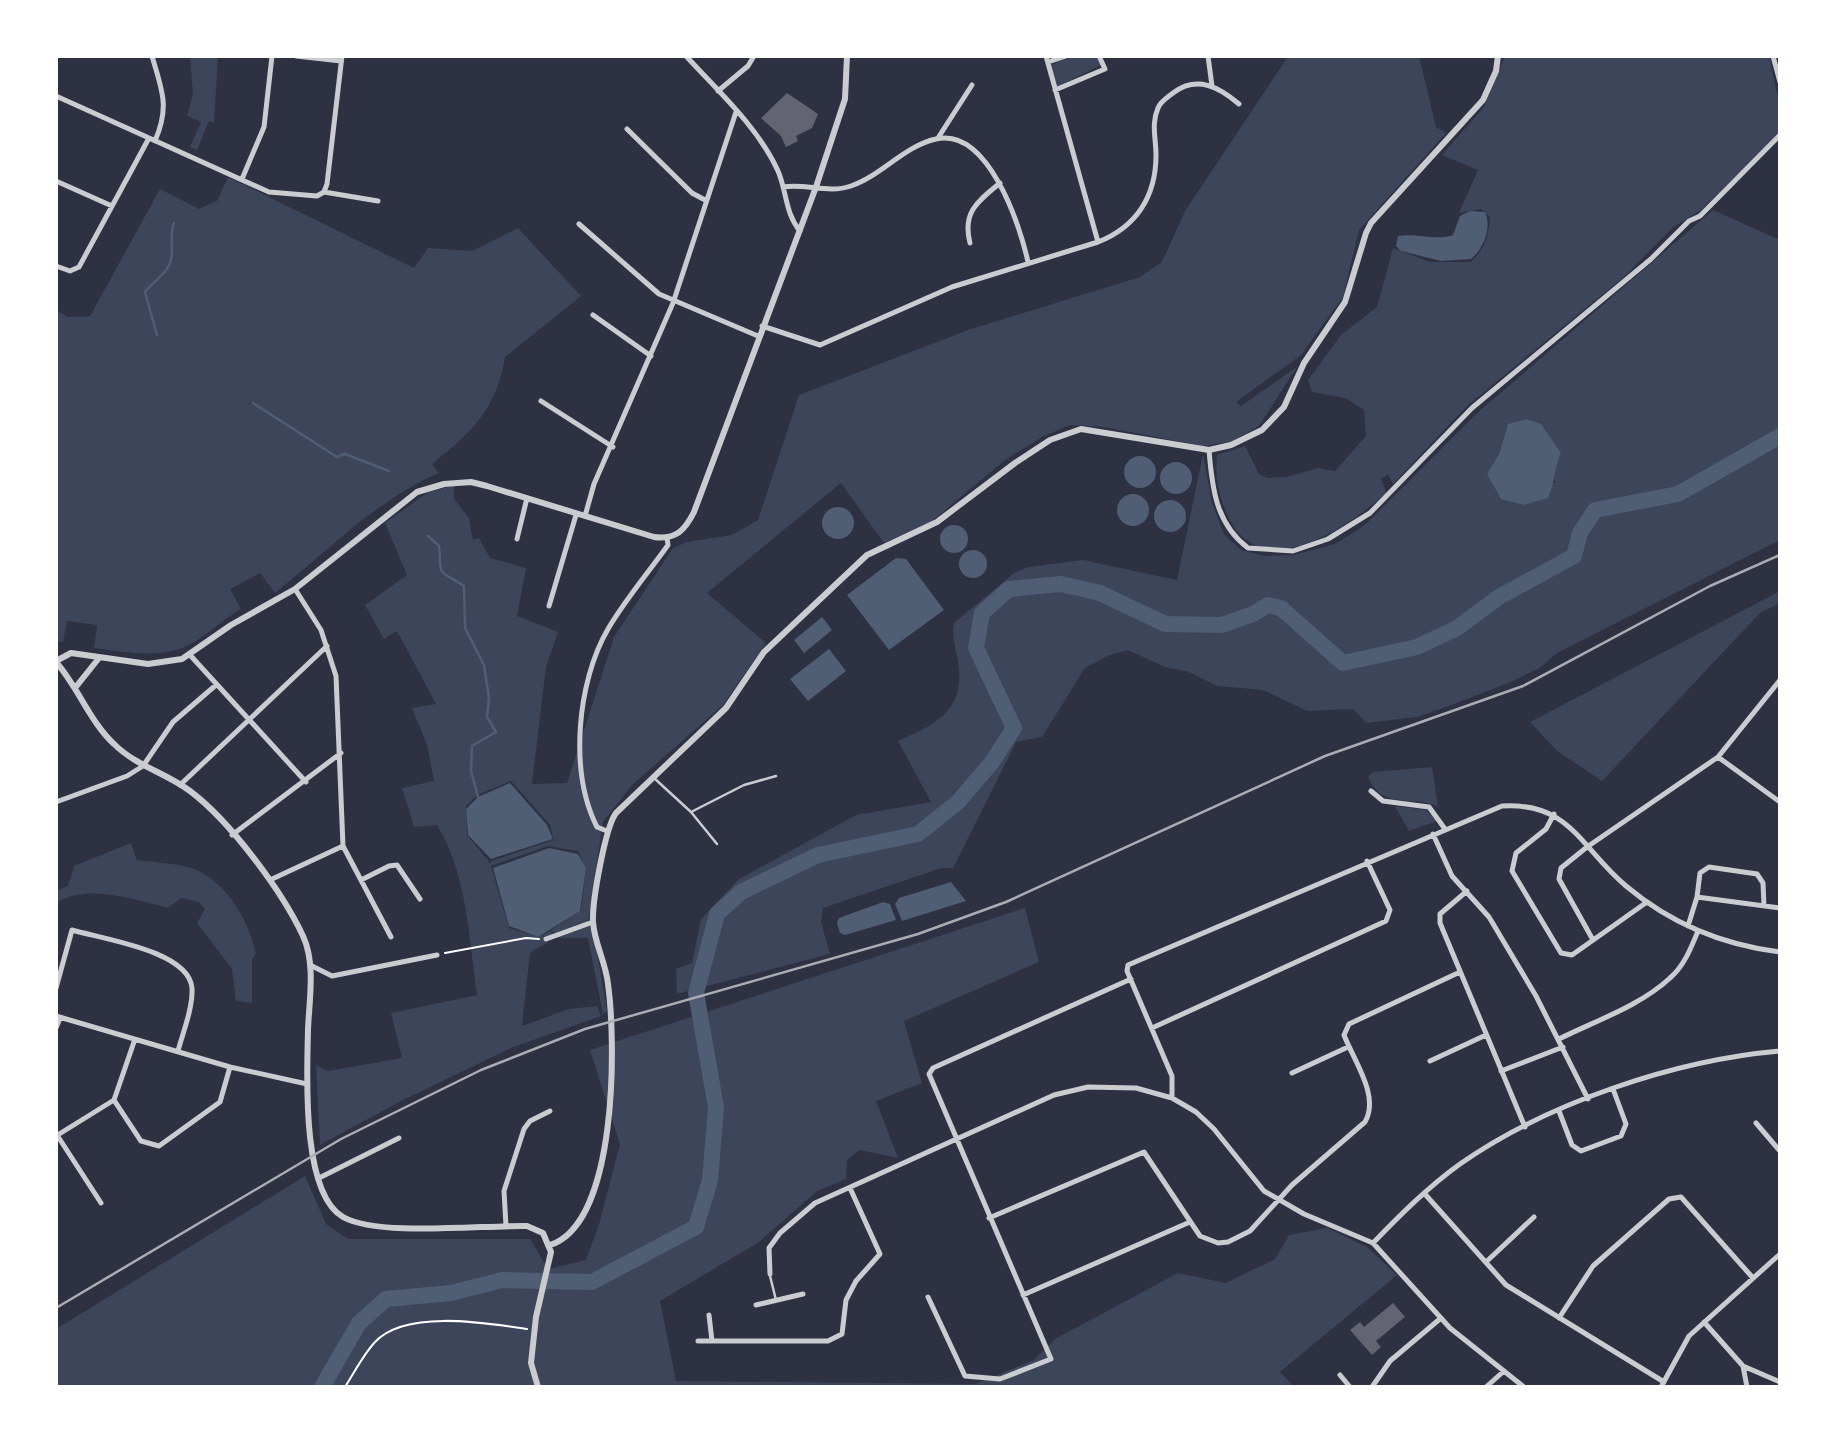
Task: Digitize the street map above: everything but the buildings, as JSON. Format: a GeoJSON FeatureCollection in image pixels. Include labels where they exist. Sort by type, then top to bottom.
{"type":"FeatureCollection","features":[{"type":"Feature","properties":{"kind":"street"},"geometry":{"type":"LineString","coordinates":[[56,266],[70,271],[79,267],[164,118],[165,107],[152,56]]}},
{"type":"Feature","properties":{"kind":"street"},"geometry":{"type":"LineString","coordinates":[[242,180],[264,127],[272,56]]}},
{"type":"Feature","properties":{"kind":"street"},"geometry":{"type":"LineString","coordinates":[[296,56],[342,58],[324,192]]}},
{"type":"Feature","properties":{"kind":"street"},"geometry":{"type":"LineString","coordinates":[[686,56],[763,144],[778,172],[790,219],[800,231]]}},
{"type":"Feature","properties":{"kind":"street"},"geometry":{"type":"LineString","coordinates":[[718,91],[748,66],[754,56]]}},
{"type":"Feature","properties":{"kind":"street"},"geometry":{"type":"LineString","coordinates":[[538,1387],[531,1363],[534,1331],[548,1269],[550,1245],[543,1233],[535,1228],[506,1226],[385,1226],[352,1221],[328,1203],[312,1146],[307,1084],[310,965],[304,937],[270,880],[232,835],[198,798],[180,785],[143,766],[112,743],[56,662],[71,653],[161,663],[190,655],[231,625],[295,589],[406,499],[429,487],[471,482],[641,534],[667,538],[682,532],[694,512],[816,187],[845,99],[847,56]]}},
{"type":"Feature","properties":{"kind":"street"},"geometry":{"type":"LineString","coordinates":[[1066,56],[1047,59],[1098,242]]}},
{"type":"Feature","properties":{"kind":"street"},"geometry":{"type":"LineString","coordinates":[[1055,90],[1105,68],[1099,56]]}},
{"type":"Feature","properties":{"kind":"street"},"geometry":{"type":"LineString","coordinates":[[1208,56],[1212,86]]}},
{"type":"Feature","properties":{"kind":"street"},"geometry":{"type":"LineString","coordinates":[[550,1245],[563,1239],[582,1218],[603,1167],[614,1046],[608,982],[593,922],[607,831],[616,813],[726,708],[764,652],[867,555],[946,517],[1015,463],[1050,440],[1081,429],[1209,450],[1252,436],[1271,422],[1284,407],[1304,363],[1345,302],[1366,233],[1483,100],[1496,71],[1498,56]]}},
{"type":"Feature","properties":{"kind":"street"},"geometry":{"type":"LineString","coordinates":[[1773,56],[1780,82]]}},
{"type":"Feature","properties":{"kind":"street"},"geometry":{"type":"LineString","coordinates":[[762,326],[820,345],[952,287],[1114,236],[1143,208],[1155,179],[1153,129],[1159,105],[1182,86],[1204,83],[1239,104]]}},
{"type":"Feature","properties":{"kind":"street"},"geometry":{"type":"LineString","coordinates":[[783,187],[800,184],[839,190],[856,185],[919,146],[938,138],[972,85]]}},
{"type":"Feature","properties":{"kind":"street"},"geometry":{"type":"LineString","coordinates":[[56,96],[270,192],[317,196],[324,192],[378,201]]}},
{"type":"Feature","properties":{"kind":"street"},"geometry":{"type":"LineString","coordinates":[[585,516],[594,484],[613,447],[673,303],[736,112]]}},
{"type":"Feature","properties":{"kind":"street"},"geometry":{"type":"LineString","coordinates":[[627,129],[692,193],[705,200]]}},
{"type":"Feature","properties":{"kind":"street"},"geometry":{"type":"LineString","coordinates":[[1209,450],[1215,495],[1224,524],[1248,548],[1293,551],[1343,531],[1370,513],[1472,408],[1651,260],[1780,135]]}},
{"type":"Feature","properties":{"kind":"street"},"geometry":{"type":"LineString","coordinates":[[938,138],[964,144],[983,158],[1000,183],[1024,242],[1028,262]]}},
{"type":"Feature","properties":{"kind":"street"},"geometry":{"type":"LineString","coordinates":[[56,181],[112,206]]}},
{"type":"Feature","properties":{"kind":"street"},"geometry":{"type":"LineString","coordinates":[[970,243],[966,226],[976,202],[1000,183]]}},
{"type":"Feature","properties":{"kind":"street"},"geometry":{"type":"LineString","coordinates":[[579,224],[659,294],[673,303],[758,336]]}},
{"type":"Feature","properties":{"kind":"street"},"geometry":{"type":"LineString","coordinates":[[593,315],[651,356]]}},
{"type":"Feature","properties":{"kind":"street"},"geometry":{"type":"LineString","coordinates":[[541,401],[613,447]]}},
{"type":"Feature","properties":{"kind":"street"},"geometry":{"type":"LineString","coordinates":[[517,540],[527,498]]}},
{"type":"Feature","properties":{"kind":"street"},"geometry":{"type":"LineString","coordinates":[[549,607],[576,515]]}},
{"type":"Feature","properties":{"kind":"street"},"geometry":{"type":"LineString","coordinates":[[607,831],[597,827],[592,818],[580,775],[586,684],[608,629],[668,545],[667,538]]}},
{"type":"Feature","properties":{"kind":"street"},"geometry":{"type":"LineString","coordinates":[[295,589],[319,627],[336,676],[343,846],[391,937]]}},
{"type":"Feature","properties":{"kind":"street"},"geometry":{"type":"LineString","coordinates":[[180,785],[327,646]]}},
{"type":"Feature","properties":{"kind":"street"},"geometry":{"type":"LineString","coordinates":[[190,655],[306,782]]}},
{"type":"Feature","properties":{"kind":"street"},"geometry":{"type":"LineString","coordinates":[[75,688],[99,658]]}},
{"type":"Feature","properties":{"kind":"street"},"geometry":{"type":"LineString","coordinates":[[1592,940],[1559,879],[1561,868],[1587,847],[1718,757],[1780,680]]}},
{"type":"Feature","properties":{"kind":"street"},"geometry":{"type":"LineString","coordinates":[[56,802],[127,776],[143,766],[173,723],[216,685]]}},
{"type":"Feature","properties":{"kind":"street"},"geometry":{"type":"LineString","coordinates":[[232,835],[306,782],[341,753]]}},
{"type":"Feature","properties":{"kind":"street"},"geometry":{"type":"LineString","coordinates":[[1718,757],[1780,802]]}},
{"type":"Feature","properties":{"kind":"street"},"geometry":{"type":"LineString","coordinates":[[1371,792],[1383,802],[1429,807],[1445,829]]}},
{"type":"Feature","properties":{"kind":"street"},"geometry":{"type":"LineString","coordinates":[[1172,1098],[1172,1076],[1127,968],[1135,961],[1502,806],[1533,806],[1554,814],[1625,885],[1647,902],[1688,926],[1748,948],[1780,952]]}},
{"type":"Feature","properties":{"kind":"street"},"geometry":{"type":"LineString","coordinates":[[1554,814],[1546,829],[1516,853],[1512,871],[1561,953],[1572,955],[1647,902]]}},
{"type":"Feature","properties":{"kind":"street"},"geometry":{"type":"LineString","coordinates":[[1433,834],[1452,876],[1489,917],[1559,1039],[1588,1099]]}},
{"type":"Feature","properties":{"kind":"street"},"geometry":{"type":"LineString","coordinates":[[270,880],[343,846]]}},
{"type":"Feature","properties":{"kind":"street"},"geometry":{"type":"LineString","coordinates":[[1152,1028],[1386,921],[1390,911],[1367,861]]}},
{"type":"Feature","properties":{"kind":"street"},"geometry":{"type":"LineString","coordinates":[[361,880],[389,866],[397,866],[419,899]]}},
{"type":"Feature","properties":{"kind":"street"},"geometry":{"type":"LineString","coordinates":[[1688,926],[1697,897],[1700,873],[1709,867],[1757,874],[1763,883],[1764,906]]}},
{"type":"Feature","properties":{"kind":"street"},"geometry":{"type":"LineString","coordinates":[[1466,891],[1440,914],[1440,923],[1525,1127]]}},
{"type":"Feature","properties":{"kind":"street"},"geometry":{"type":"LineString","coordinates":[[1697,897],[1780,908]]}},
{"type":"Feature","properties":{"kind":"street"},"geometry":{"type":"LineString","coordinates":[[546,939],[593,922]]}},
{"type":"Feature","properties":{"kind":"street"},"geometry":{"type":"LineString","coordinates":[[56,988],[72,930],[173,959],[186,971],[192,985],[178,1051]]}},
{"type":"Feature","properties":{"kind":"street"},"geometry":{"type":"LineString","coordinates":[[1559,1039],[1643,997],[1671,978],[1688,956],[1698,931]]}},
{"type":"Feature","properties":{"kind":"street"},"geometry":{"type":"LineString","coordinates":[[310,965],[332,976],[437,955]]}},
{"type":"Feature","properties":{"kind":"street"},"geometry":{"type":"LineString","coordinates":[[989,1218],[1144,1152],[1200,1236],[1218,1243],[1228,1242],[1250,1231],[1278,1200],[1365,1122],[1370,1114],[1370,1099],[1348,1046],[1345,1031],[1353,1020],[1460,972]]}},
{"type":"Feature","properties":{"kind":"street"},"geometry":{"type":"LineString","coordinates":[[928,1297],[965,1376],[1000,1379],[1051,1359],[931,1081],[930,1070],[1131,979]]}},
{"type":"Feature","properties":{"kind":"street"},"geometry":{"type":"LineString","coordinates":[[56,1028],[58,1017],[230,1067],[307,1084]]}},
{"type":"Feature","properties":{"kind":"street"},"geometry":{"type":"LineString","coordinates":[[1430,1061],[1486,1035]]}},
{"type":"Feature","properties":{"kind":"street"},"geometry":{"type":"LineString","coordinates":[[101,1203],[57,1135],[114,1100],[135,1039]]}},
{"type":"Feature","properties":{"kind":"street"},"geometry":{"type":"LineString","coordinates":[[1292,1073],[1348,1046]]}},
{"type":"Feature","properties":{"kind":"street"},"geometry":{"type":"LineString","coordinates":[[1501,1071],[1563,1047]]}},
{"type":"Feature","properties":{"kind":"street"},"geometry":{"type":"LineString","coordinates":[[1373,1243],[1424,1193],[1461,1163],[1525,1127],[1588,1099],[1655,1074],[1744,1054],[1780,1051]]}},
{"type":"Feature","properties":{"kind":"street"},"geometry":{"type":"LineString","coordinates":[[114,1100],[141,1141],[159,1146],[220,1102],[230,1067]]}},
{"type":"Feature","properties":{"kind":"street"},"geometry":{"type":"LineString","coordinates":[[770,1274],[769,1248],[780,1233],[815,1203],[1071,1090],[1109,1086],[1136,1088],[1172,1098],[1196,1112],[1214,1129],[1264,1191],[1373,1243],[1441,1318],[1524,1387]]}},
{"type":"Feature","properties":{"kind":"street"},"geometry":{"type":"LineString","coordinates":[[1559,1111],[1572,1145],[1581,1151],[1621,1136],[1626,1124],[1614,1089]]}},
{"type":"Feature","properties":{"kind":"street"},"geometry":{"type":"LineString","coordinates":[[506,1226],[504,1191],[524,1129],[530,1121],[550,1111]]}},
{"type":"Feature","properties":{"kind":"street"},"geometry":{"type":"LineString","coordinates":[[1756,1124],[1780,1151]]}},
{"type":"Feature","properties":{"kind":"street"},"geometry":{"type":"LineString","coordinates":[[319,1178],[399,1138]]}},
{"type":"Feature","properties":{"kind":"street"},"geometry":{"type":"LineString","coordinates":[[698,1341],[828,1341],[842,1334],[846,1300],[856,1281],[880,1254],[850,1188]]}},
{"type":"Feature","properties":{"kind":"street"},"geometry":{"type":"LineString","coordinates":[[1424,1193],[1506,1285],[1663,1385],[1689,1336],[1780,1254]]}},
{"type":"Feature","properties":{"kind":"street"},"geometry":{"type":"LineString","coordinates":[[1559,1318],[1593,1266],[1669,1199],[1681,1197],[1753,1278]]}},
{"type":"Feature","properties":{"kind":"street"},"geometry":{"type":"LineString","coordinates":[[1486,1262],[1534,1217]]}},
{"type":"Feature","properties":{"kind":"street"},"geometry":{"type":"LineString","coordinates":[[1023,1295],[1190,1222]]}},
{"type":"Feature","properties":{"kind":"street"},"geometry":{"type":"LineString","coordinates":[[756,1305],[803,1294]]}},
{"type":"Feature","properties":{"kind":"street"},"geometry":{"type":"LineString","coordinates":[[709,1315],[712,1341]]}},
{"type":"Feature","properties":{"kind":"street"},"geometry":{"type":"LineString","coordinates":[[1372,1387],[1390,1361],[1441,1318]]}},
{"type":"Feature","properties":{"kind":"street"},"geometry":{"type":"LineString","coordinates":[[1704,1322],[1743,1366],[1780,1382]]}},
{"type":"Feature","properties":{"kind":"street"},"geometry":{"type":"LineString","coordinates":[[1743,1366],[1747,1387]]}},
{"type":"Feature","properties":{"kind":"street"},"geometry":{"type":"LineString","coordinates":[[1486,1387],[1504,1371]]}},
{"type":"Feature","properties":{"kind":"street"},"geometry":{"type":"LineString","coordinates":[[1340,1376],[1350,1387]]}},
{"type":"Feature","properties":{"kind":"lane"},"geometry":{"type":"LineString","coordinates":[[652,776],[691,812],[717,844]]}},
{"type":"Feature","properties":{"kind":"lane"},"geometry":{"type":"LineString","coordinates":[[691,812],[755,780],[776,776]]}},
{"type":"Feature","properties":{"kind":"lane"},"geometry":{"type":"LineString","coordinates":[[770,1274],[776,1300]]}},
{"type":"Feature","properties":{"kind":"path"},"geometry":{"type":"LineString","coordinates":[[437,955],[526,938],[546,939]]}},
{"type":"Feature","properties":{"kind":"path"},"geometry":{"type":"LineString","coordinates":[[345,1387],[376,1341],[409,1323],[483,1323],[534,1331]]}},
{"type":"Feature","properties":{"kind":"shaded area"},"geometry":{"type":"Polygon","coordinates":[[[190,56],[218,56],[214,123],[209,121],[197,150],[190,147],[201,122],[187,116],[193,94],[190,56]]]}},
{"type":"Feature","properties":{"kind":"shaded area"},"geometry":{"type":"Polygon","coordinates":[[[1073,56],[1096,56],[1101,65],[1056,87],[1051,65],[1073,56]]]}},
{"type":"Feature","properties":{"kind":"shaded area"},"geometry":{"type":"Polygon","coordinates":[[[1285,56],[1419,56],[1436,127],[1446,133],[1359,230],[1343,297],[1301,355],[1236,402],[1241,406],[1297,367],[1259,426],[1230,442],[1203,446],[1104,427],[1070,425],[1042,437],[1005,460],[932,521],[884,543],[841,483],[707,593],[766,643],[723,705],[632,785],[603,822],[588,923],[595,940],[607,1011],[603,1014],[588,938],[558,938],[551,930],[581,910],[586,869],[578,851],[548,846],[491,866],[509,928],[538,937],[550,931],[556,937],[530,953],[522,1026],[569,1009],[597,1006],[601,1016],[511,1048],[401,1101],[320,1145],[316,1065],[328,1071],[402,1058],[391,1013],[477,995],[465,907],[455,864],[437,825],[414,827],[402,788],[434,781],[427,745],[412,708],[436,704],[397,631],[384,639],[365,605],[407,575],[385,523],[427,493],[454,485],[454,499],[469,518],[473,540],[479,538],[490,558],[526,568],[517,616],[558,632],[546,667],[532,784],[567,783],[614,637],[673,548],[687,542],[732,535],[758,520],[799,395],[968,330],[1140,277],[1162,262],[1185,211],[1287,58],[1285,56]],[[511,781],[477,795],[466,806],[467,835],[491,864],[491,861],[554,840],[550,825],[511,781]]]}},
{"type":"Feature","properties":{"kind":"shaded area"},"geometry":{"type":"Polygon","coordinates":[[[1505,56],[1769,56],[1780,107],[1780,132],[1701,210],[1672,228],[1625,276],[1467,406],[1393,484],[1388,474],[1381,479],[1386,493],[1370,507],[1327,535],[1304,544],[1281,549],[1260,547],[1241,536],[1227,514],[1218,485],[1217,455],[1245,446],[1259,474],[1267,478],[1286,477],[1318,468],[1335,471],[1366,436],[1364,410],[1345,398],[1312,392],[1308,380],[1341,335],[1377,307],[1393,248],[1430,262],[1470,262],[1483,247],[1490,217],[1481,209],[1459,213],[1478,170],[1442,155],[1484,107],[1505,56]]]}},
{"type":"Feature","properties":{"kind":"shaded area"},"geometry":{"type":"Polygon","coordinates":[[[228,177],[414,268],[428,248],[472,251],[518,228],[581,296],[505,357],[495,392],[480,418],[432,464],[439,473],[394,497],[373,512],[275,593],[260,573],[230,589],[241,609],[196,641],[172,651],[133,653],[94,648],[97,625],[67,621],[63,642],[56,641],[56,310],[68,317],[90,316],[160,189],[199,209],[217,201],[228,177]]]}},
{"type":"Feature","properties":{"kind":"shaded area"},"geometry":{"type":"Polygon","coordinates":[[[1713,210],[1780,240],[1780,540],[1557,653],[1541,667],[1511,682],[1417,717],[1366,723],[1353,709],[1307,711],[1263,690],[1217,686],[1189,672],[1165,667],[1128,650],[1107,656],[1085,668],[1042,737],[1016,742],[953,868],[941,868],[823,908],[821,922],[830,954],[677,994],[676,969],[692,963],[701,919],[739,879],[856,815],[931,802],[898,741],[936,721],[953,703],[959,678],[953,637],[954,623],[1014,573],[1028,567],[1083,560],[1177,580],[1203,454],[1212,503],[1224,534],[1241,550],[1264,556],[1294,555],[1335,544],[1365,525],[1476,414],[1713,210]],[[1508,424],[1499,454],[1487,474],[1555,483],[1553,471],[1561,453],[1508,424]]]}},
{"type":"Feature","properties":{"kind":"shaded area"},"geometry":{"type":"Polygon","coordinates":[[[1470,211],[1485,212],[1488,225],[1483,244],[1471,259],[1441,261],[1401,251],[1396,246],[1398,236],[1453,235],[1460,216],[1470,211]]]}},
{"type":"Feature","properties":{"kind":"shaded area"},"geometry":{"type":"Polygon","coordinates":[[[1527,419],[1541,424],[1561,453],[1548,498],[1524,505],[1501,499],[1487,474],[1499,454],[1508,424],[1527,419]]]}},
{"type":"Feature","properties":{"kind":"shaded area"},"geometry":{"type":"Polygon","coordinates":[[[1140,456],[1152,460],[1156,472],[1152,484],[1140,488],[1128,484],[1124,472],[1128,460],[1140,456]]]}},
{"type":"Feature","properties":{"kind":"shaded area"},"geometry":{"type":"Polygon","coordinates":[[[1176,462],[1188,466],[1192,478],[1188,490],[1176,494],[1164,490],[1160,478],[1164,466],[1176,462]]]}},
{"type":"Feature","properties":{"kind":"shaded area"},"geometry":{"type":"Polygon","coordinates":[[[1133,494],[1145,498],[1149,510],[1145,522],[1133,526],[1121,522],[1117,510],[1121,498],[1133,494]]]}},
{"type":"Feature","properties":{"kind":"shaded area"},"geometry":{"type":"Polygon","coordinates":[[[1170,500],[1182,504],[1186,516],[1182,528],[1170,532],[1158,528],[1154,516],[1158,504],[1170,500]]]}},
{"type":"Feature","properties":{"kind":"shaded area"},"geometry":{"type":"Polygon","coordinates":[[[838,507],[850,511],[854,523],[850,535],[838,539],[826,535],[822,523],[826,511],[838,507]]]}},
{"type":"Feature","properties":{"kind":"shaded area"},"geometry":{"type":"Polygon","coordinates":[[[954,525],[964,529],[968,539],[964,549],[954,553],[944,549],[940,539],[944,529],[954,525]]]}},
{"type":"Feature","properties":{"kind":"shaded area"},"geometry":{"type":"Polygon","coordinates":[[[973,550],[983,554],[987,564],[983,574],[973,578],[963,574],[959,564],[963,554],[973,550]]]}},
{"type":"Feature","properties":{"kind":"shaded area"},"geometry":{"type":"Polygon","coordinates":[[[896,558],[906,559],[944,610],[889,650],[847,595],[896,558]]]}},
{"type":"Feature","properties":{"kind":"shaded area"},"geometry":{"type":"Polygon","coordinates":[[[1780,591],[1780,603],[1760,613],[1602,781],[1557,751],[1530,722],[1780,591]]]}},
{"type":"Feature","properties":{"kind":"shaded area"},"geometry":{"type":"Polygon","coordinates":[[[822,617],[832,630],[804,653],[794,640],[822,617]]]}},
{"type":"Feature","properties":{"kind":"shaded area"},"geometry":{"type":"Polygon","coordinates":[[[829,649],[846,671],[808,701],[790,679],[829,649]]]}},
{"type":"Feature","properties":{"kind":"shaded area"},"geometry":{"type":"Polygon","coordinates":[[[1432,767],[1438,806],[1389,798],[1374,787],[1368,777],[1373,772],[1432,767]]]}},
{"type":"Feature","properties":{"kind":"shaded area"},"geometry":{"type":"Polygon","coordinates":[[[510,783],[547,825],[553,839],[491,859],[468,835],[466,809],[478,797],[510,783]]]}},
{"type":"Feature","properties":{"kind":"shaded area"},"geometry":{"type":"Polygon","coordinates":[[[1395,806],[1426,810],[1437,821],[1409,831],[1395,806]]]}},
{"type":"Feature","properties":{"kind":"shaded area"},"geometry":{"type":"Polygon","coordinates":[[[131,843],[137,860],[197,870],[219,885],[228,895],[248,928],[256,953],[252,960],[252,1003],[236,1001],[232,969],[197,923],[205,909],[199,902],[181,898],[168,908],[112,895],[82,894],[56,903],[56,891],[68,886],[74,866],[131,843]]]}},
{"type":"Feature","properties":{"kind":"shaded area"},"geometry":{"type":"Polygon","coordinates":[[[549,848],[578,854],[586,868],[580,911],[538,937],[509,926],[493,868],[549,848]]]}},
{"type":"Feature","properties":{"kind":"shaded area"},"geometry":{"type":"Polygon","coordinates":[[[951,882],[966,901],[902,921],[895,904],[899,898],[951,882]]]}},
{"type":"Feature","properties":{"kind":"shaded area"},"geometry":{"type":"Polygon","coordinates":[[[883,902],[890,904],[896,920],[845,935],[840,933],[837,923],[839,918],[883,902]]]}},
{"type":"Feature","properties":{"kind":"shaded area"},"geometry":{"type":"Polygon","coordinates":[[[1025,908],[1039,962],[904,1021],[922,1083],[876,1101],[898,1158],[859,1150],[847,1160],[846,1179],[817,1191],[759,1242],[660,1301],[676,1381],[975,1384],[1034,1360],[1055,1339],[1178,1273],[1226,1283],[1275,1259],[1289,1235],[1327,1228],[1367,1247],[1397,1275],[1280,1372],[1294,1387],[56,1387],[56,1329],[305,1176],[326,1224],[348,1239],[530,1239],[548,1269],[586,1260],[600,1221],[620,1144],[590,1050],[1025,908]]]}},
{"type":"Feature","properties":{"kind":"waterway"},"geometry":{"type":"LineString","coordinates":[[157,335],[145,292],[168,267],[174,223]]}},
{"type":"Feature","properties":{"kind":"waterway"},"geometry":{"type":"LineString","coordinates":[[253,403],[337,457],[345,454],[389,471]]}},
{"type":"Feature","properties":{"kind":"waterway"},"geometry":{"type":"LineString","coordinates":[[322,1387],[359,1323],[386,1299],[451,1293],[502,1280],[592,1282],[696,1227],[710,1180],[716,1107],[696,993],[717,914],[741,892],[818,855],[918,834],[958,802],[992,762],[1014,728],[976,648],[982,613],[1009,589],[1061,584],[1100,593],[1165,624],[1222,625],[1253,614],[1268,605],[1281,608],[1343,663],[1417,647],[1457,628],[1499,597],[1574,556],[1580,533],[1595,510],[1678,494],[1780,436]]}},
{"type":"Feature","properties":{"kind":"waterway"},"geometry":{"type":"LineString","coordinates":[[428,536],[439,546],[444,574],[464,586],[465,628],[484,665],[489,698],[487,717],[496,732],[472,746],[471,771],[478,797]]}},
{"type":"Feature","properties":{"kind":"railway"},"geometry":{"type":"LineString","coordinates":[[56,1308],[341,1139],[481,1070],[585,1029],[918,934],[1006,902],[1325,756],[1523,686],[1710,586],[1780,555]]}}]}
